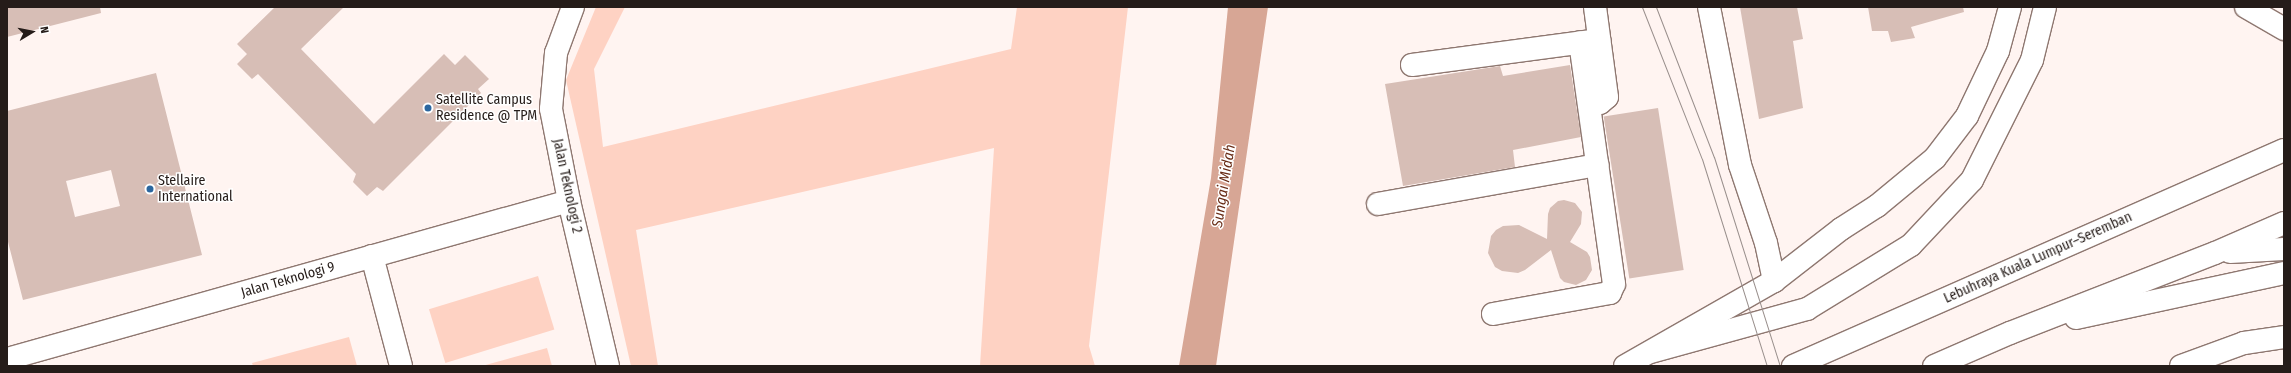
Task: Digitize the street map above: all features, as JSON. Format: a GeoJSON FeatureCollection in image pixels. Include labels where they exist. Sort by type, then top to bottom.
{"type":"FeatureCollection","features":[{"type":"Feature","properties":{"kind":"main road","name":"Jalan Teknologi 2"},"geometry":{"type":"LineString","coordinates":[[573,7],[556,53],[551,109],[570,201],[608,366]]}},
{"type":"Feature","properties":{"kind":"main road"},"geometry":{"type":"LineString","coordinates":[[1493,314],[1610,293],[1614,284],[1614,275],[1589,104],[1600,102],[1607,97],[1590,41],[1595,7]]}},
{"type":"Feature","properties":{"kind":"main road"},"geometry":{"type":"LineString","coordinates":[[1709,7],[1740,164],[1766,243],[1774,281]]}},
{"type":"Feature","properties":{"kind":"main road"},"geometry":{"type":"LineString","coordinates":[[1625,366],[1774,281],[1841,229],[1877,206],[1934,158],[1967,116],[1998,51],[2010,7]]}},
{"type":"Feature","properties":{"kind":"main road"},"geometry":{"type":"LineString","coordinates":[[1651,352],[1807,309],[1912,244],[1972,180],[2032,60],[2045,7]]}},
{"type":"Feature","properties":{"kind":"main road"},"geometry":{"type":"LineString","coordinates":[[2246,7],[2284,29]]}},
{"type":"Feature","properties":{"kind":"main road"},"geometry":{"type":"LineString","coordinates":[[1412,65],[1590,41]]}},
{"type":"Feature","properties":{"kind":"main road","name":"Lebuhraya Kuala Lumpur–Seremban"},"geometry":{"type":"LineString","coordinates":[[1793,366],[2284,150]]}},
{"type":"Feature","properties":{"kind":"main road"},"geometry":{"type":"LineString","coordinates":[[1378,204],[1598,165]]}},
{"type":"Feature","properties":{"kind":"main road","name":"Jalan Teknologi 9"},"geometry":{"type":"LineString","coordinates":[[7,359],[570,201]]}},
{"type":"Feature","properties":{"kind":"main road"},"geometry":{"type":"LineString","coordinates":[[1934,366],[2010,333],[2215,253],[2284,223]]}},
{"type":"Feature","properties":{"kind":"main road"},"geometry":{"type":"LineString","coordinates":[[2215,253],[2284,249]]}},
{"type":"Feature","properties":{"kind":"main road"},"geometry":{"type":"LineString","coordinates":[[372,256],[401,366]]}},
{"type":"Feature","properties":{"kind":"main road"},"geometry":{"type":"LineString","coordinates":[[2010,333],[2284,273]]}},
{"type":"Feature","properties":{"kind":"main road"},"geometry":{"type":"LineString","coordinates":[[2181,366],[2244,343],[2284,337]]}},
{"type":"Feature","properties":{"kind":"shaded area"},"geometry":{"type":"Polygon","coordinates":[[[596,7],[625,7],[594,69],[603,147],[1011,49],[1017,7],[1128,7],[1089,346],[1095,366],[980,366],[994,148],[636,230],[658,366],[631,366],[566,80],[596,7]]]}},
{"type":"Feature","properties":{"kind":"shaded area"},"geometry":{"type":"Polygon","coordinates":[[[538,276],[554,330],[445,363],[429,309],[538,276]]]}},
{"type":"Feature","properties":{"kind":"shaded area"},"geometry":{"type":"Polygon","coordinates":[[[349,337],[357,366],[253,366],[252,363],[349,337]]]}},
{"type":"Feature","properties":{"kind":"shaded area"},"geometry":{"type":"Polygon","coordinates":[[[547,348],[552,366],[482,366],[547,348]]]}},
{"type":"Feature","properties":{"kind":"water","name":"Sungai Midah"},"geometry":{"type":"Polygon","coordinates":[[[1228,7],[1268,7],[1216,366],[1179,366],[1211,178],[1228,7]]]}},
{"type":"Feature","properties":{"kind":"building"},"geometry":{"type":"Polygon","coordinates":[[[7,7],[100,7],[101,13],[7,37],[7,7]]]}},
{"type":"Feature","properties":{"kind":"building","name":"Satellite Campus Residence @ TPM"},"geometry":{"type":"Polygon","coordinates":[[[275,7],[344,7],[301,49],[374,124],[444,54],[455,65],[465,55],[489,79],[478,89],[481,93],[383,191],[377,187],[367,196],[353,182],[356,174],[258,74],[252,79],[237,64],[247,54],[237,44],[275,7]]]}},
{"type":"Feature","properties":{"kind":"building"},"geometry":{"type":"Polygon","coordinates":[[[1740,7],[1797,7],[1803,39],[1793,41],[1803,108],[1759,119],[1740,7]]]}},
{"type":"Feature","properties":{"kind":"building"},"geometry":{"type":"Polygon","coordinates":[[[1868,7],[1963,7],[1964,12],[1911,27],[1915,38],[1891,42],[1888,31],[1872,31],[1868,7]]]}},
{"type":"Feature","properties":{"kind":"building"},"geometry":{"type":"Polygon","coordinates":[[[1570,65],[1581,137],[1513,150],[1515,167],[1403,186],[1385,84],[1500,66],[1503,76],[1570,65]]]}},
{"type":"Feature","properties":{"kind":"building","name":"Stellaire International"},"geometry":{"type":"Polygon","coordinates":[[[156,73],[202,255],[23,300],[7,238],[7,111],[156,73]],[[111,170],[66,181],[75,217],[120,206],[111,170]]]}},
{"type":"Feature","properties":{"kind":"building"},"geometry":{"type":"Polygon","coordinates":[[[1658,108],[1684,270],[1629,279],[1604,117],[1658,108]]]}},
{"type":"Feature","properties":{"kind":"building"},"geometry":{"type":"Polygon","coordinates":[[[1564,200],[1575,203],[1582,212],[1581,224],[1570,242],[1587,252],[1590,257],[1592,270],[1586,280],[1576,285],[1564,282],[1560,278],[1551,250],[1525,270],[1518,273],[1502,271],[1495,267],[1488,253],[1491,236],[1496,230],[1503,226],[1519,225],[1547,239],[1548,214],[1550,208],[1558,201],[1564,200]]]}},
{"type":"Feature","properties":{"kind":"tram line"},"geometry":{"type":"LineString","coordinates":[[1642,7],[1702,159],[1767,366]]}},
{"type":"Feature","properties":{"kind":"tram line"},"geometry":{"type":"LineString","coordinates":[[1656,7],[1714,157],[1780,366]]}},
{"type":"Feature","properties":{"kind":"place","name":"Satellite Campus Residence @ TPM"},"geometry":{"type":"Point","coordinates":[428,108]}},
{"type":"Feature","properties":{"kind":"place","name":"Stellaire International"},"geometry":{"type":"Point","coordinates":[150,189]}}]}
